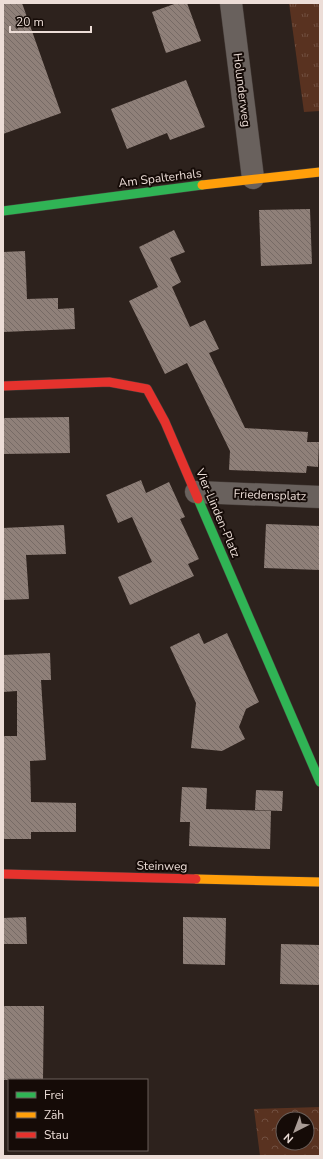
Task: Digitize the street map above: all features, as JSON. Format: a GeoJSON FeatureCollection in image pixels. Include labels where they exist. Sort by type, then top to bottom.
{"type":"FeatureCollection","features":[{"type":"Feature","properties":{"kind":"street","name":"Holunderweg"},"geometry":{"type":"LineString","coordinates":[[231,3],[253,178]]}},
{"type":"Feature","properties":{"kind":"street","name":"Am Spalterhals"},"geometry":{"type":"LineString","coordinates":[[3,211],[253,178],[320,172]]}},
{"type":"Feature","properties":{"kind":"street","name":"Vier-Linden-Platz"},"geometry":{"type":"LineString","coordinates":[[3,386],[109,382],[147,389],[165,422],[196,492],[320,782]]}},
{"type":"Feature","properties":{"kind":"street","name":"Friedensplatz"},"geometry":{"type":"LineString","coordinates":[[196,492],[320,497]]}},
{"type":"Feature","properties":{"kind":"street","name":"Steinweg"},"geometry":{"type":"LineString","coordinates":[[3,874],[320,882]]}},
{"type":"Feature","properties":{"kind":"green space"},"geometry":{"type":"Polygon","coordinates":[[[289,3],[320,3],[320,111],[304,112],[289,3]]]}},
{"type":"Feature","properties":{"kind":"green space"},"geometry":{"type":"Polygon","coordinates":[[[320,1107],[320,1156],[260,1156],[254,1109],[320,1107]]]}},
{"type":"Feature","properties":{"kind":"building"},"geometry":{"type":"Polygon","coordinates":[[[3,3],[22,3],[61,113],[3,134],[3,3]]]}},
{"type":"Feature","properties":{"kind":"building"},"geometry":{"type":"Polygon","coordinates":[[[177,3],[187,3],[201,41],[166,53],[152,12],[177,3]]]}},
{"type":"Feature","properties":{"kind":"building"},"geometry":{"type":"Polygon","coordinates":[[[186,80],[205,127],[170,140],[167,133],[127,149],[111,109],[186,80]]]}},
{"type":"Feature","properties":{"kind":"building"},"geometry":{"type":"Polygon","coordinates":[[[310,209],[312,264],[261,266],[259,210],[310,209]]]}},
{"type":"Feature","properties":{"kind":"building"},"geometry":{"type":"Polygon","coordinates":[[[174,230],[185,252],[170,258],[181,282],[172,287],[190,327],[205,320],[219,349],[209,353],[245,428],[308,432],[307,442],[319,442],[318,467],[307,466],[306,473],[229,470],[230,451],[187,363],[165,374],[129,301],[158,287],[139,247],[174,230]]]}},
{"type":"Feature","properties":{"kind":"building"},"geometry":{"type":"Polygon","coordinates":[[[25,251],[27,299],[58,298],[58,309],[74,308],[75,329],[3,332],[3,252],[25,251]]]}},
{"type":"Feature","properties":{"kind":"building"},"geometry":{"type":"Polygon","coordinates":[[[69,417],[70,453],[3,454],[3,418],[69,417]]]}},
{"type":"Feature","properties":{"kind":"building"},"geometry":{"type":"Polygon","coordinates":[[[141,480],[146,493],[169,482],[185,517],[180,519],[199,559],[188,564],[194,576],[130,605],[118,577],[152,562],[132,517],[118,523],[106,495],[141,480]]]}},
{"type":"Feature","properties":{"kind":"building"},"geometry":{"type":"Polygon","coordinates":[[[266,524],[320,526],[320,570],[264,568],[266,524]]]}},
{"type":"Feature","properties":{"kind":"building"},"geometry":{"type":"Polygon","coordinates":[[[64,525],[66,554],[26,555],[29,599],[3,600],[3,528],[64,525]]]}},
{"type":"Feature","properties":{"kind":"building"},"geometry":{"type":"Polygon","coordinates":[[[199,633],[204,644],[227,633],[259,702],[246,709],[239,727],[245,739],[222,751],[191,748],[196,703],[170,647],[199,633]]]}},
{"type":"Feature","properties":{"kind":"building"},"geometry":{"type":"Polygon","coordinates":[[[50,653],[51,680],[41,680],[46,760],[30,761],[31,802],[76,803],[76,832],[31,832],[31,839],[3,839],[3,736],[17,736],[17,691],[3,692],[3,655],[50,653]]]}},
{"type":"Feature","properties":{"kind":"building"},"geometry":{"type":"Polygon","coordinates":[[[182,787],[207,788],[206,809],[271,811],[270,849],[189,846],[190,822],[180,822],[182,787]]]}},
{"type":"Feature","properties":{"kind":"building"},"geometry":{"type":"Polygon","coordinates":[[[256,790],[283,791],[282,811],[255,810],[256,790]]]}},
{"type":"Feature","properties":{"kind":"building"},"geometry":{"type":"Polygon","coordinates":[[[26,917],[27,944],[3,944],[3,918],[26,917]]]}},
{"type":"Feature","properties":{"kind":"building"},"geometry":{"type":"Polygon","coordinates":[[[183,917],[226,918],[225,965],[183,964],[183,917]]]}},
{"type":"Feature","properties":{"kind":"building"},"geometry":{"type":"Polygon","coordinates":[[[281,944],[320,945],[320,985],[280,984],[281,944]]]}},
{"type":"Feature","properties":{"kind":"building"},"geometry":{"type":"Polygon","coordinates":[[[3,1006],[44,1006],[43,1079],[3,1080],[3,1006]]]}},
{"type":"Feature","properties":{"kind":"traffic: fast"},"geometry":{"type":"LineString","coordinates":[[3,211],[202,185]]}},
{"type":"Feature","properties":{"kind":"traffic: fast"},"geometry":{"type":"LineString","coordinates":[[198,499],[320,782]]}},
{"type":"Feature","properties":{"kind":"traffic: slow"},"geometry":{"type":"LineString","coordinates":[[202,185],[320,172]]}},
{"type":"Feature","properties":{"kind":"traffic: slow"},"geometry":{"type":"LineString","coordinates":[[196,879],[320,882]]}},
{"type":"Feature","properties":{"kind":"traffic: jam"},"geometry":{"type":"LineString","coordinates":[[3,386],[109,382],[147,389],[165,422],[198,499]]}},
{"type":"Feature","properties":{"kind":"traffic: jam"},"geometry":{"type":"LineString","coordinates":[[3,874],[196,879]]}}]}
